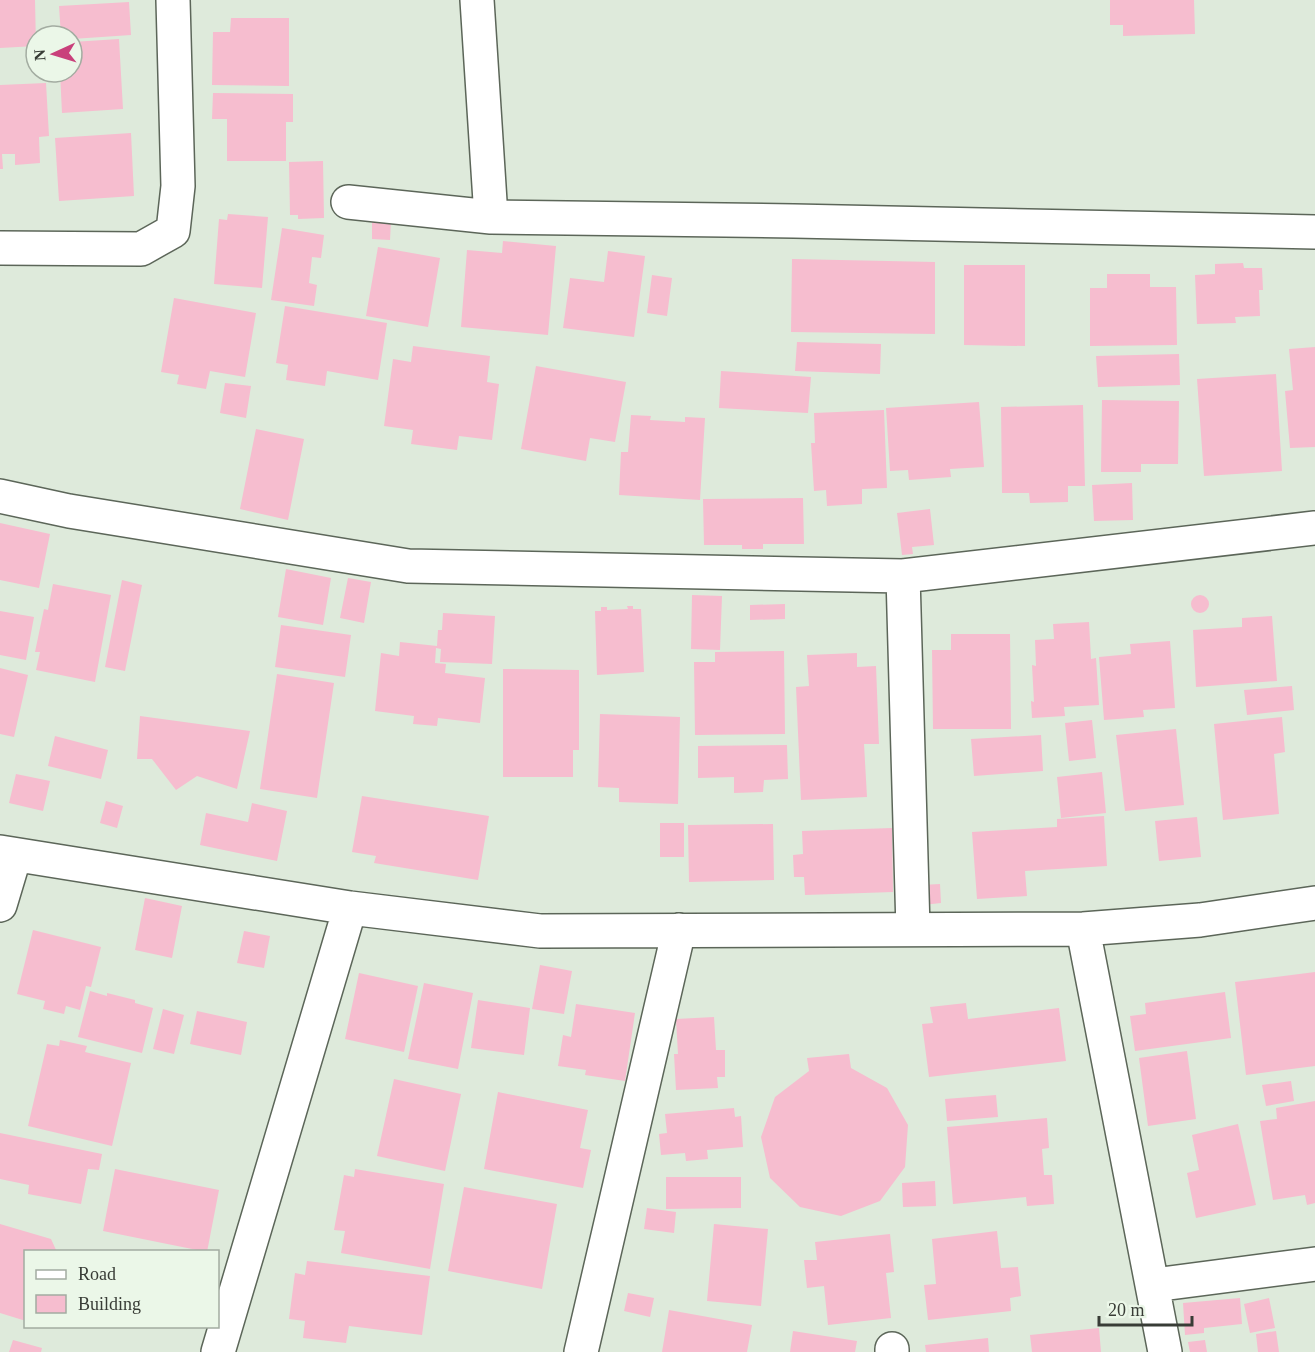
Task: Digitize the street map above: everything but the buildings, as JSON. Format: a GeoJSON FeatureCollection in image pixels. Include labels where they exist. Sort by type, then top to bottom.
{"type":"FeatureCollection","features":[{"type":"Feature","properties":{"kind":"street"},"geometry":{"type":"LineString","coordinates":[[0,248],[141,249],[173,231],[178,186],[173,0]]}},
{"type":"Feature","properties":{"kind":"street"},"geometry":{"type":"LineString","coordinates":[[477,0],[490,217]]}},
{"type":"Feature","properties":{"kind":"street"},"geometry":{"type":"LineString","coordinates":[[348,202],[490,217],[794,220],[1315,232]]}},
{"type":"Feature","properties":{"kind":"street"},"geometry":{"type":"LineString","coordinates":[[0,496],[80,513],[408,566],[903,576],[1315,528]]}},
{"type":"Feature","properties":{"kind":"street"},"geometry":{"type":"LineString","coordinates":[[903,576],[913,929]]}},
{"type":"Feature","properties":{"kind":"street"},"geometry":{"type":"LineString","coordinates":[[0,905],[7,853],[350,908],[540,931],[1083,929],[1200,920],[1315,903]]}},
{"type":"Feature","properties":{"kind":"street"},"geometry":{"type":"LineString","coordinates":[[218,1352],[350,908]]}},
{"type":"Feature","properties":{"kind":"street"},"geometry":{"type":"LineString","coordinates":[[1083,929],[1154,1285],[1165,1352]]}},
{"type":"Feature","properties":{"kind":"street"},"geometry":{"type":"LineString","coordinates":[[581,1352],[680,930]]}},
{"type":"Feature","properties":{"kind":"street"},"geometry":{"type":"LineString","coordinates":[[1154,1285],[1315,1264]]}}]}
